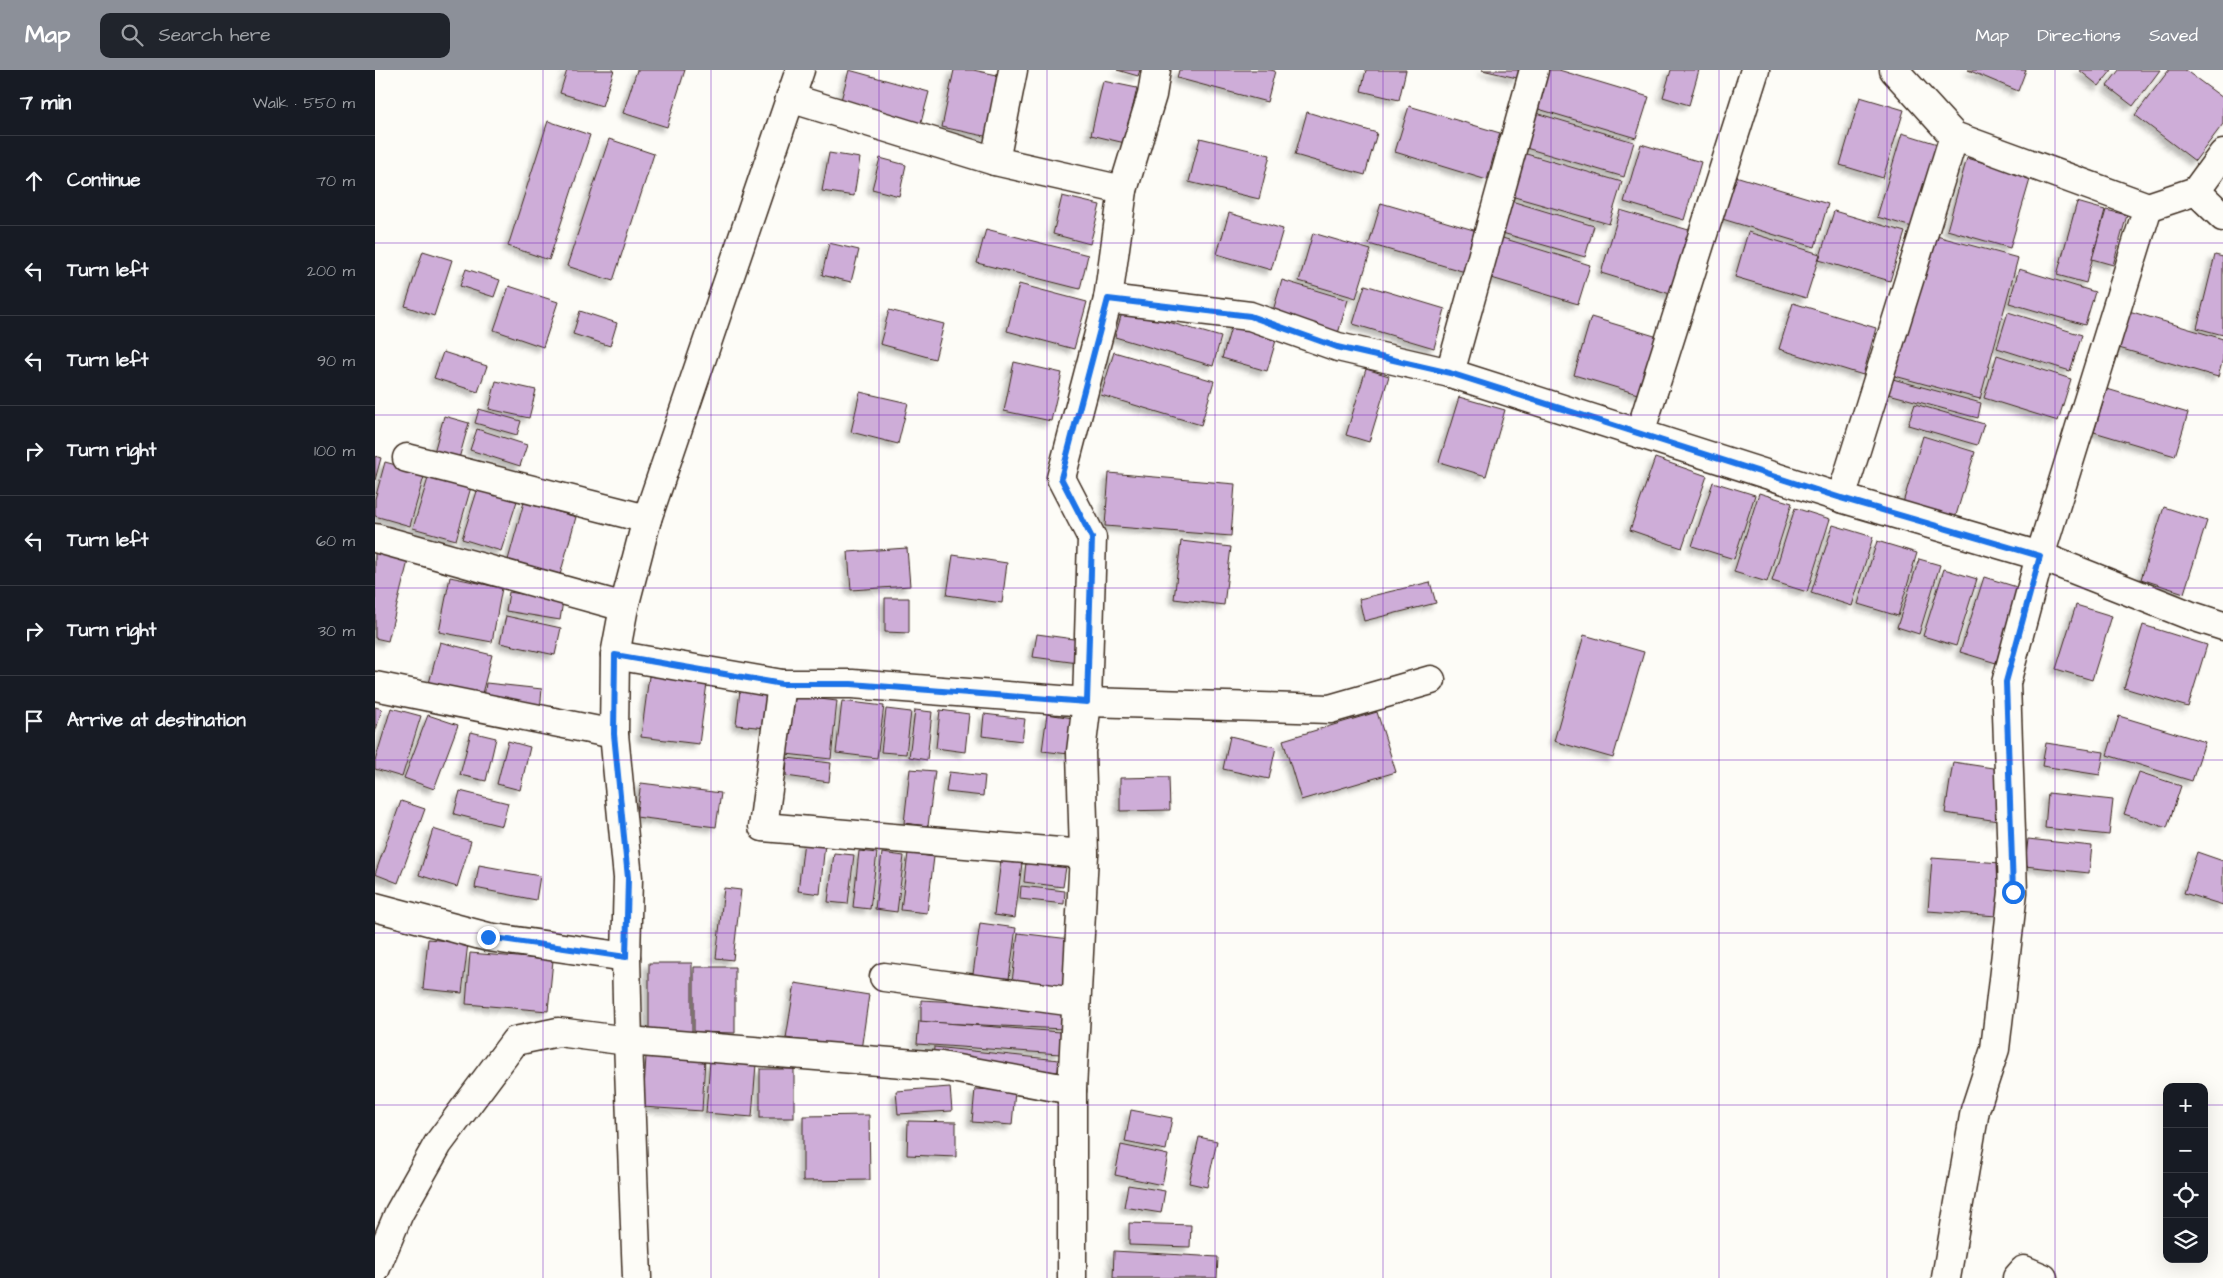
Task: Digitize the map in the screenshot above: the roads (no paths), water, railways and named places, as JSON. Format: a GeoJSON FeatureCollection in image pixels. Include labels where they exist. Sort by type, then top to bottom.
{"type":"FeatureCollection","features":[{"type":"Feature","properties":{"kind":"street"},"geometry":{"type":"LineString","coordinates":[[637,1278],[626,957],[628,878],[614,734],[615,655],[624,607],[647,519],[799,70]]}},
{"type":"Feature","properties":{"kind":"street"},"geometry":{"type":"LineString","coordinates":[[995,161],[1013,70]]}},
{"type":"Feature","properties":{"kind":"street"},"geometry":{"type":"LineString","coordinates":[[1072,1278],[1072,1090],[1084,854],[1081,752],[1087,702],[1092,538],[1061,478],[1108,299],[1123,190],[1152,95],[1156,70]]}},
{"type":"Feature","properties":{"kind":"street"},"geometry":{"type":"LineString","coordinates":[[1450,373],[1534,70]]}},
{"type":"Feature","properties":{"kind":"street"},"geometry":{"type":"LineString","coordinates":[[1640,433],[1755,70]]}},
{"type":"Feature","properties":{"kind":"street"},"geometry":{"type":"LineString","coordinates":[[1893,70],[1955,136],[2148,207],[2196,191],[2223,154]]}},
{"type":"Feature","properties":{"kind":"street"},"geometry":{"type":"LineString","coordinates":[[790,98],[995,161],[1123,190]]}},
{"type":"Feature","properties":{"kind":"street"},"geometry":{"type":"LineString","coordinates":[[1841,498],[1955,136]]}},
{"type":"Feature","properties":{"kind":"street"},"geometry":{"type":"LineString","coordinates":[[2196,191],[2223,217]]}},
{"type":"Feature","properties":{"kind":"street"},"geometry":{"type":"LineString","coordinates":[[1946,1278],[1975,1110],[1995,1049],[2013,892],[2006,682],[2040,556],[2148,207]]}},
{"type":"Feature","properties":{"kind":"street"},"geometry":{"type":"LineString","coordinates":[[1108,299],[1250,316],[1337,347],[1450,373],[1841,498],[2040,556],[2189,615],[2223,626]]}},
{"type":"Feature","properties":{"kind":"street"},"geometry":{"type":"LineString","coordinates":[[407,458],[647,519]]}},
{"type":"Feature","properties":{"kind":"street"},"geometry":{"type":"LineString","coordinates":[[375,538],[624,607]]}},
{"type":"Feature","properties":{"kind":"street"},"geometry":{"type":"LineString","coordinates":[[615,655],[782,684],[851,684],[1087,702],[1330,709],[1431,680]]}},
{"type":"Feature","properties":{"kind":"street"},"geometry":{"type":"LineString","coordinates":[[782,684],[763,828],[1084,854]]}},
{"type":"Feature","properties":{"kind":"street"},"geometry":{"type":"LineString","coordinates":[[375,686],[614,734]]}},
{"type":"Feature","properties":{"kind":"street"},"geometry":{"type":"LineString","coordinates":[[375,907],[488,937],[626,957]]}},
{"type":"Feature","properties":{"kind":"street"},"geometry":{"type":"LineString","coordinates":[[884,977],[1075,1002]]}},
{"type":"Feature","properties":{"kind":"street"},"geometry":{"type":"LineString","coordinates":[[375,1270],[399,1213],[438,1144],[515,1041],[558,1032],[628,1041],[941,1066],[1072,1090]]}},
{"type":"Feature","properties":{"kind":"street"},"geometry":{"type":"LineString","coordinates":[[2017,1278],[2024,1270],[2043,1278]]}}]}
